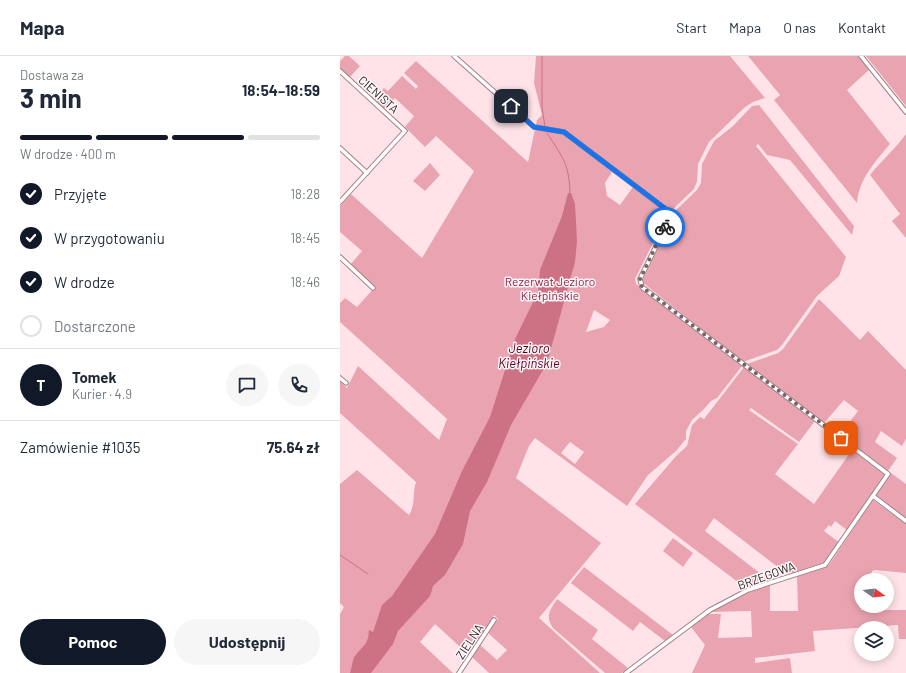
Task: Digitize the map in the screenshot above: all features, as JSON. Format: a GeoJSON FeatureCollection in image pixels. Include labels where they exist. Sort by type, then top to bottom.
{"type":"FeatureCollection","features":[{"type":"Feature","properties":{"kind":"street","name":"BRZEGOWA"},"geometry":{"type":"LineString","coordinates":[[454,56],[534,127],[564,132],[671,213],[670,218],[640,279],[642,287],[888,474],[825,565],[748,590],[710,610],[626,673]]}},
{"type":"Feature","properties":{"kind":"street"},"geometry":{"type":"LineString","coordinates":[[861,56],[906,112]]}},
{"type":"Feature","properties":{"kind":"street","name":"CIENISTA"},"geometry":{"type":"LineString","coordinates":[[340,71],[405,131],[367,173]]}},
{"type":"Feature","properties":{"kind":"street"},"geometry":{"type":"LineString","coordinates":[[340,148],[367,173],[340,202]]}},
{"type":"Feature","properties":{"kind":"street"},"geometry":{"type":"LineString","coordinates":[[340,257],[373,288]]}},
{"type":"Feature","properties":{"kind":"street"},"geometry":{"type":"LineString","coordinates":[[340,378],[346,383]]}},
{"type":"Feature","properties":{"kind":"street"},"geometry":{"type":"LineString","coordinates":[[873,496],[906,521]]}},
{"type":"Feature","properties":{"kind":"street","name":"ZIELNA"},"geometry":{"type":"LineString","coordinates":[[459,673],[494,620]]}},
{"type":"Feature","properties":{"kind":"green space"},"geometry":{"type":"Polygon","coordinates":[[[345,56],[349,56],[360,66],[349,78],[340,69],[340,61],[345,56]]]}},
{"type":"Feature","properties":{"kind":"green space","name":"Rezerwat Jezioro Kiełpińskie"},"geometry":{"type":"Polygon","coordinates":[[[536,56],[730,56],[765,98],[753,102],[744,108],[709,142],[698,164],[697,181],[694,189],[672,210],[602,158],[603,164],[612,172],[605,183],[607,196],[620,205],[633,187],[666,211],[667,215],[635,279],[636,284],[742,366],[717,398],[711,401],[692,420],[686,431],[686,439],[676,451],[648,475],[627,506],[535,438],[529,446],[516,478],[601,543],[539,618],[600,673],[489,673],[472,657],[480,645],[497,660],[507,650],[488,633],[498,619],[494,615],[486,631],[469,655],[435,624],[420,642],[453,673],[340,673],[340,614],[344,607],[340,603],[340,484],[357,470],[409,515],[413,503],[416,482],[340,413],[340,381],[347,388],[358,366],[439,440],[447,419],[340,322],[340,303],[345,298],[357,307],[375,287],[350,265],[362,251],[340,232],[340,206],[351,194],[422,258],[474,171],[436,136],[425,147],[405,127],[414,116],[395,98],[384,109],[373,100],[384,88],[388,91],[402,76],[416,89],[418,86],[404,73],[416,61],[528,162],[537,120],[542,115],[534,83],[536,56]],[[594,310],[586,332],[604,327],[610,320],[594,310]],[[570,442],[561,453],[575,464],[584,452],[570,442]]]}},
{"type":"Feature","properties":{"kind":"green space"},"geometry":{"type":"Polygon","coordinates":[[[748,56],[859,56],[870,69],[847,90],[890,144],[873,164],[864,179],[858,194],[857,203],[774,100],[780,95],[748,56]]]}},
{"type":"Feature","properties":{"kind":"green space"},"geometry":{"type":"Polygon","coordinates":[[[866,56],[906,56],[906,106],[866,56]]]}},
{"type":"Feature","properties":{"kind":"green space"},"geometry":{"type":"Polygon","coordinates":[[[759,105],[854,226],[852,235],[790,160],[767,155],[758,144],[756,146],[846,257],[839,276],[817,296],[782,345],[777,350],[743,362],[642,282],[672,219],[673,213],[697,190],[701,183],[702,164],[714,141],[733,126],[752,106],[759,105]]]}},
{"type":"Feature","properties":{"kind":"green space"},"geometry":{"type":"Polygon","coordinates":[[[906,134],[906,238],[892,221],[900,214],[870,175],[906,134]]]}},
{"type":"Feature","properties":{"kind":"green space"},"geometry":{"type":"Polygon","coordinates":[[[430,163],[440,175],[425,191],[413,181],[430,163]]]}},
{"type":"Feature","properties":{"kind":"green space"},"geometry":{"type":"Polygon","coordinates":[[[819,299],[860,340],[868,331],[906,370],[906,439],[902,446],[881,431],[875,442],[897,458],[888,471],[840,435],[858,411],[844,400],[824,423],[747,364],[778,353],[783,349],[819,299]]]}},
{"type":"Feature","properties":{"kind":"green space"},"geometry":{"type":"Polygon","coordinates":[[[744,367],[815,421],[799,442],[751,408],[749,410],[798,444],[775,474],[814,504],[852,450],[885,475],[848,531],[835,521],[831,527],[829,525],[824,531],[840,543],[827,562],[788,575],[714,518],[705,531],[769,580],[747,589],[635,504],[677,455],[687,446],[692,425],[700,417],[704,419],[744,367]]]}},
{"type":"Feature","properties":{"kind":"green space"},"geometry":{"type":"Polygon","coordinates":[[[891,473],[906,484],[906,519],[875,497],[891,473]]]}},
{"type":"Feature","properties":{"kind":"green space"},"geometry":{"type":"Polygon","coordinates":[[[873,500],[906,524],[906,573],[875,570],[872,571],[872,573],[854,573],[854,613],[894,613],[894,610],[906,610],[906,639],[899,639],[898,625],[894,625],[894,621],[854,621],[854,628],[813,631],[815,651],[755,658],[755,663],[790,658],[792,673],[692,673],[705,645],[691,627],[706,614],[721,614],[718,638],[752,637],[751,611],[710,612],[754,590],[770,584],[770,611],[798,611],[797,575],[829,565],[873,500]]]}},
{"type":"Feature","properties":{"kind":"green space"},"geometry":{"type":"Polygon","coordinates":[[[673,538],[693,553],[683,567],[663,551],[673,538]]]}},
{"type":"Feature","properties":{"kind":"green space"},"geometry":{"type":"Polygon","coordinates":[[[584,567],[673,635],[665,641],[640,622],[633,631],[571,583],[584,567]]]}},
{"type":"Feature","properties":{"kind":"green space"},"geometry":{"type":"Polygon","coordinates":[[[557,599],[598,630],[592,639],[628,668],[622,673],[605,673],[553,628],[549,620],[549,613],[557,599]]]}},
{"type":"Feature","properties":{"kind":"water","name":"Jezioro Kiełpińskie"},"geometry":{"type":"Polygon","coordinates":[[[568,193],[571,193],[575,204],[577,241],[575,262],[547,363],[511,425],[487,482],[470,511],[463,544],[445,575],[433,586],[430,596],[398,631],[393,644],[371,673],[350,673],[354,657],[366,643],[369,630],[373,632],[382,605],[392,596],[435,534],[462,471],[490,417],[515,339],[538,292],[540,270],[562,216],[568,193]]]}},
{"type":"Feature","properties":{"kind":"waterway"},"geometry":{"type":"LineString","coordinates":[[542,56],[542,107],[545,127]]}},
{"type":"Feature","properties":{"kind":"waterway"},"geometry":{"type":"LineString","coordinates":[[547,133],[567,167],[570,193]]}},
{"type":"Feature","properties":{"kind":"waterway"},"geometry":{"type":"LineString","coordinates":[[340,555],[368,574]]}},
{"type":"Feature","properties":{"kind":"way so far"},"geometry":{"type":"LineString","coordinates":[[665,227],[639,281],[642,287],[841,438]]}},
{"type":"Feature","properties":{"kind":"route"},"geometry":{"type":"LineString","coordinates":[[511,106],[538,129],[564,132],[671,213],[665,227]]}}]}
